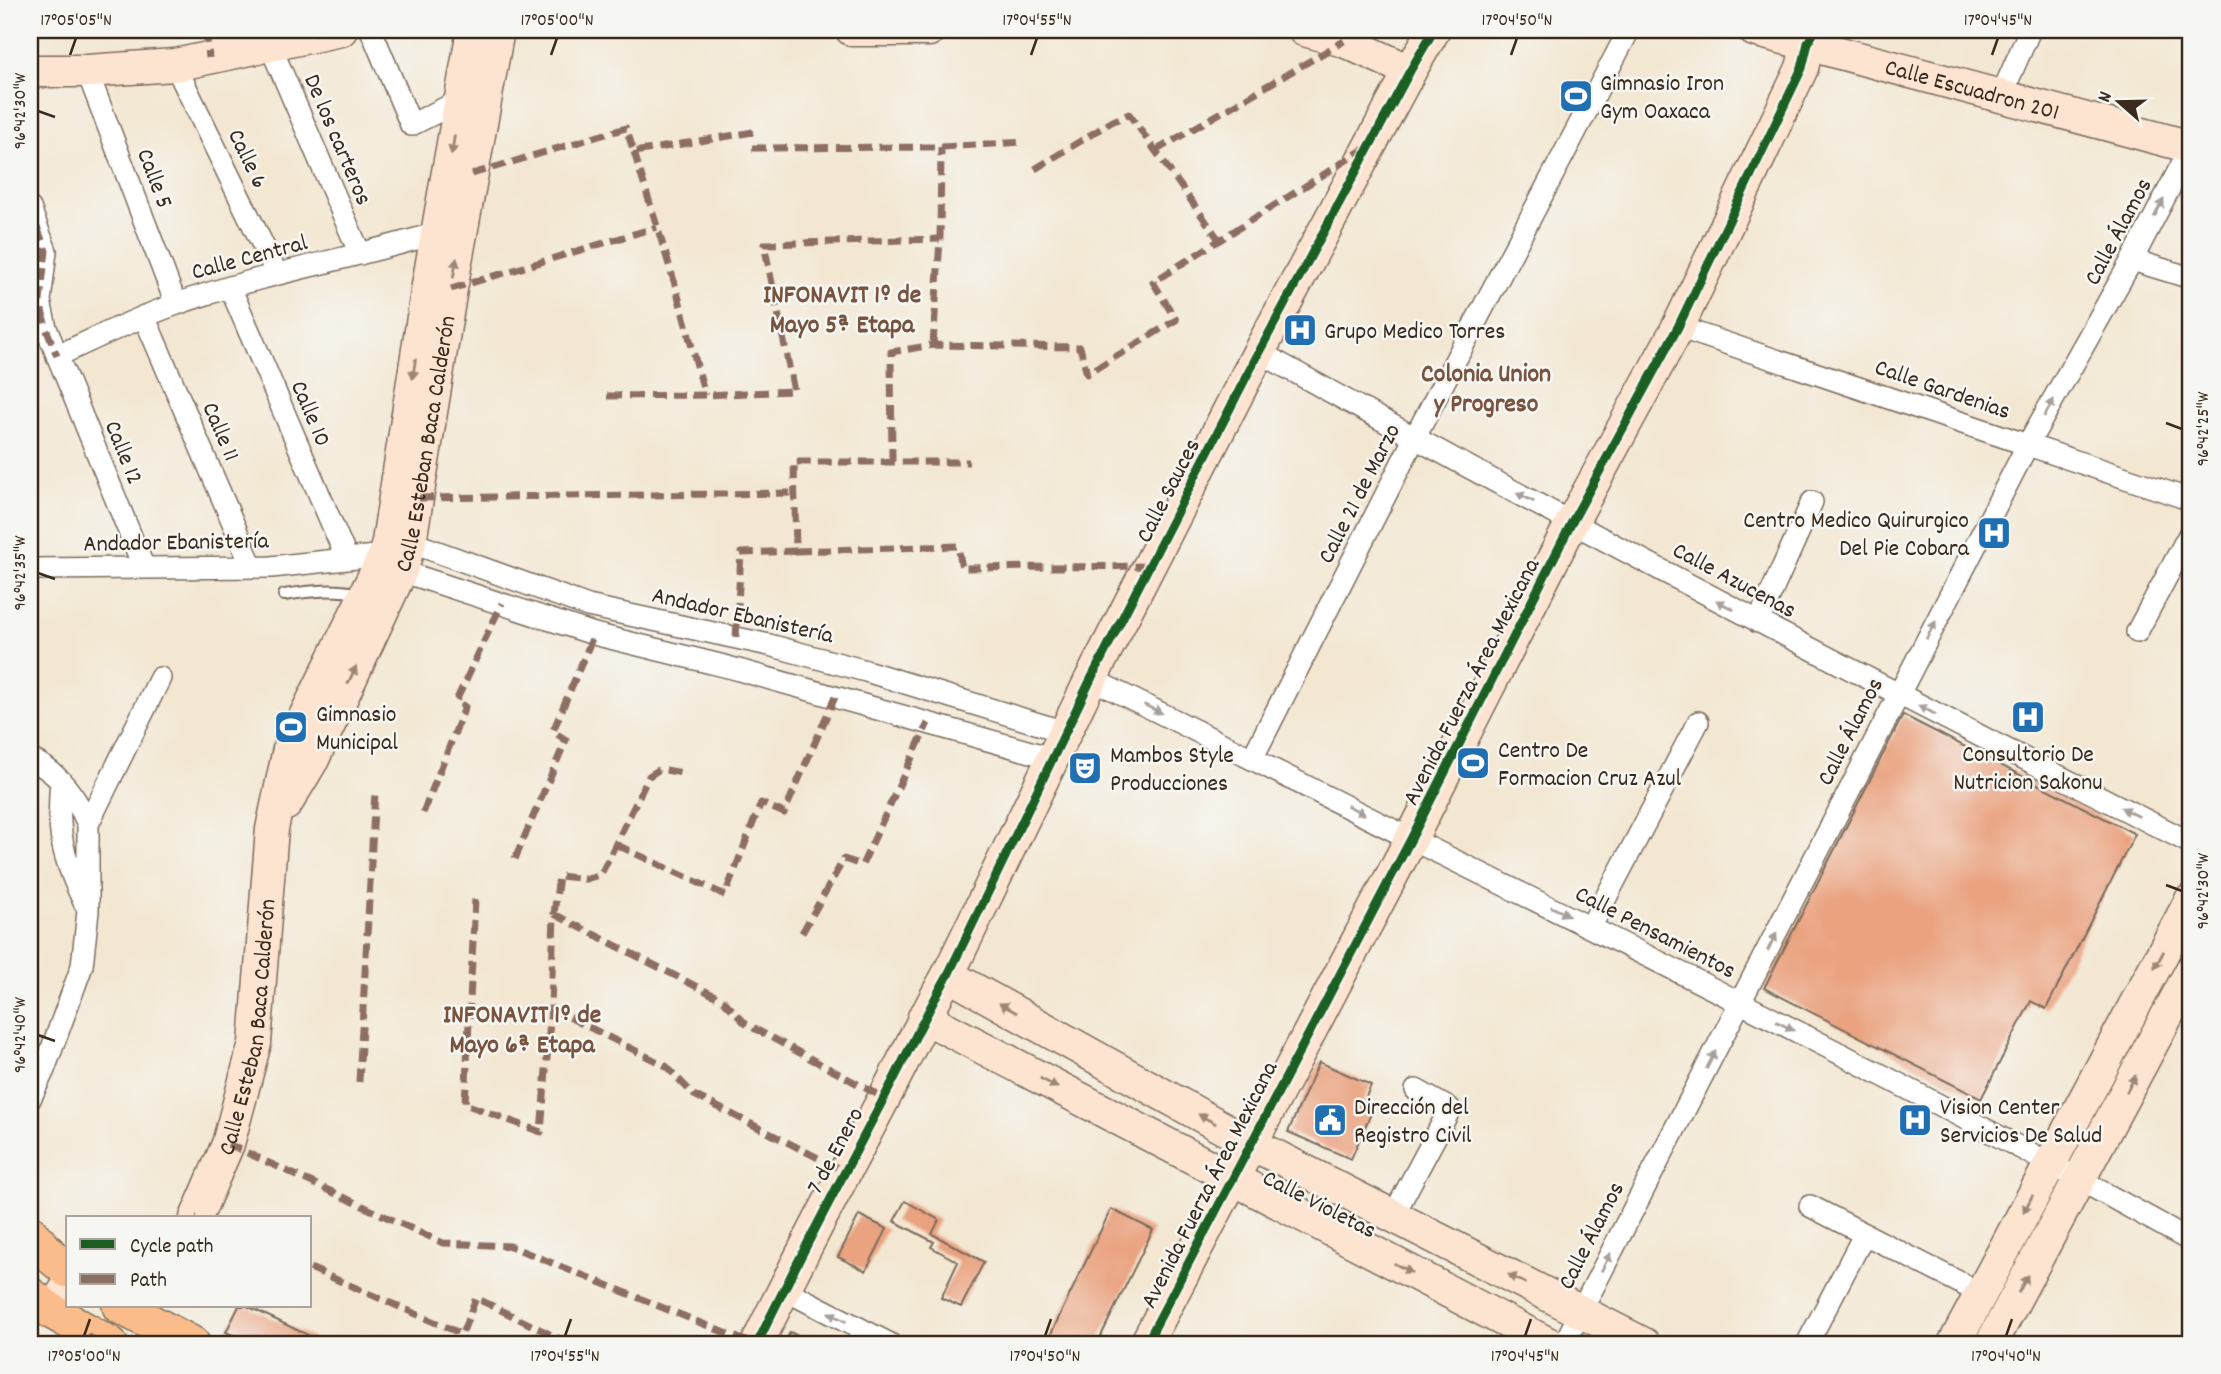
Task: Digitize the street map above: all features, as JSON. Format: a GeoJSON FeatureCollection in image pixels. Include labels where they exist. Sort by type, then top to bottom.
{"type":"FeatureCollection","features":[{"type":"Feature","properties":{"kind":"main road"},"geometry":{"type":"LineString","coordinates":[[30,1233],[66,1268]]}},
{"type":"Feature","properties":{"kind":"main road"},"geometry":{"type":"LineString","coordinates":[[50,1298],[96,1341]]}},
{"type":"Feature","properties":{"kind":"main road"},"geometry":{"type":"LineString","coordinates":[[128,1308],[155,1315],[192,1344]]}},
{"type":"Feature","properties":{"kind":"street"},"geometry":{"type":"LineString","coordinates":[[30,71],[87,71],[175,65],[341,30]]}},
{"type":"Feature","properties":{"kind":"street"},"geometry":{"type":"LineString","coordinates":[[371,30],[411,125],[461,100]]}},
{"type":"Feature","properties":{"kind":"street","name":"Calle Esteban Baca Calderón"},"geometry":{"type":"LineString","coordinates":[[450,229],[461,100],[473,30]]}},
{"type":"Feature","properties":{"kind":"street","name":"Calle Esteban Baca Calderón"},"geometry":{"type":"LineString","coordinates":[[197,1216],[228,1144],[255,1043],[272,828],[313,759],[374,601],[401,555],[419,498],[415,436],[450,229],[498,30]]}},
{"type":"Feature","properties":{"kind":"street"},"geometry":{"type":"LineString","coordinates":[[852,30],[929,30]]}},
{"type":"Feature","properties":{"kind":"street"},"geometry":{"type":"LineString","coordinates":[[1304,30],[1345,41],[1410,71]]}},
{"type":"Feature","properties":{"kind":"street","name":"Calle Sauces"},"geometry":{"type":"LineString","coordinates":[[948,975],[1091,679],[1259,352],[1434,30]]}},
{"type":"Feature","properties":{"kind":"street","name":"Calle 21 de Marzo"},"geometry":{"type":"LineString","coordinates":[[1253,757],[1414,439],[1629,30]]}},
{"type":"Feature","properties":{"kind":"street","name":"Calle Escuadron 201"},"geometry":{"type":"LineString","coordinates":[[1754,30],[1818,44],[2191,147]]}},
{"type":"Feature","properties":{"kind":"street"},"geometry":{"type":"LineString","coordinates":[[2001,96],[2030,30]]}},
{"type":"Feature","properties":{"kind":"street","name":"Avenida Fuerza Área Mexicana"},"geometry":{"type":"LineString","coordinates":[[1146,1344],[1411,839],[1572,522],[1678,327],[1818,44]]}},
{"type":"Feature","properties":{"kind":"street","name":"De los carteros"},"geometry":{"type":"LineString","coordinates":[[270,45],[360,254]]}},
{"type":"Feature","properties":{"kind":"street","name":"Calle 6"},"geometry":{"type":"LineString","coordinates":[[175,65],[277,274]]}},
{"type":"Feature","properties":{"kind":"street","name":"Calle 5"},"geometry":{"type":"LineString","coordinates":[[87,71],[176,304]]}},
{"type":"Feature","properties":{"kind":"street","name":"Calle Álamos"},"geometry":{"type":"LineString","coordinates":[[1564,1344],[2028,444],[2132,260],[2191,147]]}},
{"type":"Feature","properties":{"kind":"street"},"geometry":{"type":"LineString","coordinates":[[30,208],[38,254]]}},
{"type":"Feature","properties":{"kind":"street","name":"Calle Central"},"geometry":{"type":"LineString","coordinates":[[57,356],[176,304],[277,274],[450,229]]}},
{"type":"Feature","properties":{"kind":"street","name":"Calle 12"},"geometry":{"type":"LineString","coordinates":[[38,254],[40,301],[46,328],[144,568]]}},
{"type":"Feature","properties":{"kind":"street"},"geometry":{"type":"LineString","coordinates":[[2132,260],[2191,278]]}},
{"type":"Feature","properties":{"kind":"street","name":"Calle 10"},"geometry":{"type":"LineString","coordinates":[[230,287],[347,559]]}},
{"type":"Feature","properties":{"kind":"street","name":"Calle 11"},"geometry":{"type":"LineString","coordinates":[[144,316],[252,567]]}},
{"type":"Feature","properties":{"kind":"street","name":"Calle Gardenias"},"geometry":{"type":"LineString","coordinates":[[1678,327],[2191,500]]}},
{"type":"Feature","properties":{"kind":"street","name":"Calle Azucenas"},"geometry":{"type":"LineString","coordinates":[[1259,352],[1414,439],[1758,622],[2191,843]]}},
{"type":"Feature","properties":{"kind":"street"},"geometry":{"type":"LineString","coordinates":[[1758,622],[1812,502]]}},
{"type":"Feature","properties":{"kind":"street"},"geometry":{"type":"LineString","coordinates":[[2137,632],[2191,531]]}},
{"type":"Feature","properties":{"kind":"street","name":"Andador Ebanistería"},"geometry":{"type":"LineString","coordinates":[[401,555],[594,634],[752,674],[1059,745]]}},
{"type":"Feature","properties":{"kind":"street","name":"Andador Ebanistería"},"geometry":{"type":"LineString","coordinates":[[30,569],[252,567],[401,555],[588,606],[781,648],[866,671],[1059,745]]}},
{"type":"Feature","properties":{"kind":"street"},"geometry":{"type":"LineString","coordinates":[[88,824],[160,678]]}},
{"type":"Feature","properties":{"kind":"street","name":"Calle Pensamientos"},"geometry":{"type":"LineString","coordinates":[[1091,679],[1591,926],[2080,1179],[2191,1241]]}},
{"type":"Feature","properties":{"kind":"street"},"geometry":{"type":"LineString","coordinates":[[1591,926],[1698,722]]}},
{"type":"Feature","properties":{"kind":"street"},"geometry":{"type":"LineString","coordinates":[[30,759],[61,781],[79,803],[88,824],[88,911],[82,965],[44,1070],[30,1099]]}},
{"type":"Feature","properties":{"kind":"street"},"geometry":{"type":"LineString","coordinates":[[61,781],[60,826],[67,867],[88,911]]}},
{"type":"Feature","properties":{"kind":"street"},"geometry":{"type":"LineString","coordinates":[[1954,1344],[2191,900]]}},
{"type":"Feature","properties":{"kind":"street"},"geometry":{"type":"LineString","coordinates":[[1991,1344],[2191,971]]}},
{"type":"Feature","properties":{"kind":"street","name":"7 de Enero"},"geometry":{"type":"LineString","coordinates":[[757,1344],[783,1289],[948,975]]}},
{"type":"Feature","properties":{"kind":"street","name":"Calle Violetas"},"geometry":{"type":"LineString","coordinates":[[948,975],[1250,1143],[1644,1344]]}},
{"type":"Feature","properties":{"kind":"street","name":"Calle Violetas"},"geometry":{"type":"LineString","coordinates":[[924,1017],[1549,1344]]}},
{"type":"Feature","properties":{"kind":"street"},"geometry":{"type":"LineString","coordinates":[[1394,1216],[1450,1109],[1416,1090]]}},
{"type":"Feature","properties":{"kind":"street"},"geometry":{"type":"LineString","coordinates":[[1810,1206],[1982,1294]]}},
{"type":"Feature","properties":{"kind":"street"},"geometry":{"type":"LineString","coordinates":[[1807,1344],[1864,1235]]}},
{"type":"Feature","properties":{"kind":"street"},"geometry":{"type":"LineString","coordinates":[[783,1289],[890,1344]]}},
{"type":"Feature","properties":{"kind":"lane"},"geometry":{"type":"LineString","coordinates":[[284,595],[342,590],[374,601]]}},
{"type":"Feature","properties":{"kind":"building"},"geometry":{"type":"Polygon","coordinates":[[[1903,715],[2135,834],[2046,1009],[2031,1001],[1981,1099],[1764,988],[1903,715]]]}},
{"type":"Feature","properties":{"kind":"building","name":"Dirección del Registro Civil"},"geometry":{"type":"Polygon","coordinates":[[[1319,1062],[1371,1085],[1363,1104],[1373,1109],[1351,1159],[1288,1132],[1319,1062]]]}},
{"type":"Feature","properties":{"kind":"building"},"geometry":{"type":"Polygon","coordinates":[[[905,1201],[939,1220],[932,1234],[984,1262],[961,1307],[941,1298],[958,1262],[931,1247],[934,1242],[894,1221],[905,1201]]]}},
{"type":"Feature","properties":{"kind":"building"},"geometry":{"type":"Polygon","coordinates":[[[1111,1209],[1153,1230],[1097,1344],[1046,1344],[1111,1209]]]}},
{"type":"Feature","properties":{"kind":"building"},"geometry":{"type":"Polygon","coordinates":[[[859,1215],[887,1229],[866,1271],[838,1257],[859,1215]]]}},
{"type":"Feature","properties":{"kind":"building"},"geometry":{"type":"Polygon","coordinates":[[[238,1308],[251,1308],[314,1338],[311,1344],[252,1344],[226,1332],[238,1308]]]}},
{"type":"Feature","properties":{"kind":"building"},"geometry":{"type":"Polygon","coordinates":[[[790,1332],[813,1344],[784,1344],[790,1332]]]}},
{"type":"Feature","properties":{"kind":"marked path"},"geometry":{"type":"LineString","coordinates":[[206,30],[209,58]]}},
{"type":"Feature","properties":{"kind":"marked path"},"geometry":{"type":"LineString","coordinates":[[318,30],[319,35]]}},
{"type":"Feature","properties":{"kind":"marked path"},"geometry":{"type":"LineString","coordinates":[[1155,151],[1344,41]]}},
{"type":"Feature","properties":{"kind":"marked path"},"geometry":{"type":"LineString","coordinates":[[1035,169],[1129,114],[1220,241]]}},
{"type":"Feature","properties":{"kind":"marked path"},"geometry":{"type":"LineString","coordinates":[[472,174],[626,128],[634,152],[753,132]]}},
{"type":"Feature","properties":{"kind":"marked path"},"geometry":{"type":"LineString","coordinates":[[752,148],[941,147],[1024,142]]}},
{"type":"Feature","properties":{"kind":"marked path"},"geometry":{"type":"LineString","coordinates":[[933,345],[940,239],[941,147]]}},
{"type":"Feature","properties":{"kind":"marked path"},"geometry":{"type":"LineString","coordinates":[[892,461],[891,352],[933,345],[1080,347],[1087,374],[1176,320],[1153,282],[1364,149]]}},
{"type":"Feature","properties":{"kind":"marked path"},"geometry":{"type":"LineString","coordinates":[[634,152],[674,281],[705,395]]}},
{"type":"Feature","properties":{"kind":"marked path"},"geometry":{"type":"LineString","coordinates":[[30,208],[46,251],[40,301],[46,328],[57,356]]}},
{"type":"Feature","properties":{"kind":"marked path"},"geometry":{"type":"LineString","coordinates":[[451,289],[657,227]]}},
{"type":"Feature","properties":{"kind":"marked path"},"geometry":{"type":"LineString","coordinates":[[607,396],[794,391],[764,244],[940,239]]}},
{"type":"Feature","properties":{"kind":"marked path"},"geometry":{"type":"LineString","coordinates":[[736,637],[741,553],[796,551],[794,462],[969,462]]}},
{"type":"Feature","properties":{"kind":"marked path"},"geometry":{"type":"LineString","coordinates":[[419,498],[794,493]]}},
{"type":"Feature","properties":{"kind":"marked path"},"geometry":{"type":"LineString","coordinates":[[796,551],[958,546],[962,568],[1150,566]]}},
{"type":"Feature","properties":{"kind":"marked path"},"geometry":{"type":"LineString","coordinates":[[423,813],[465,707],[456,701],[502,603]]}},
{"type":"Feature","properties":{"kind":"marked path"},"geometry":{"type":"LineString","coordinates":[[515,859],[566,740],[553,731],[594,634]]}},
{"type":"Feature","properties":{"kind":"marked path"},"geometry":{"type":"LineString","coordinates":[[617,845],[725,895],[761,803],[784,813],[835,697]]}},
{"type":"Feature","properties":{"kind":"marked path"},"geometry":{"type":"LineString","coordinates":[[802,933],[844,859],[862,865],[928,723]]}},
{"type":"Feature","properties":{"kind":"marked path"},"geometry":{"type":"LineString","coordinates":[[475,899],[465,1104],[541,1132],[551,1008],[554,914],[559,876],[586,879],[601,874],[649,776],[660,769],[682,773]]}},
{"type":"Feature","properties":{"kind":"marked path"},"geometry":{"type":"LineString","coordinates":[[359,1082],[375,791]]}},
{"type":"Feature","properties":{"kind":"marked path"},"geometry":{"type":"LineString","coordinates":[[554,914],[723,1000],[746,1024],[884,1098]]}},
{"type":"Feature","properties":{"kind":"marked path"},"geometry":{"type":"LineString","coordinates":[[551,1008],[666,1066],[694,1095],[844,1171]]}},
{"type":"Feature","properties":{"kind":"marked path"},"geometry":{"type":"LineString","coordinates":[[228,1144],[443,1243],[510,1246],[753,1344]]}},
{"type":"Feature","properties":{"kind":"marked path"},"geometry":{"type":"LineString","coordinates":[[312,1269],[462,1334],[476,1298],[570,1344]]}},
{"type":"Feature","properties":{"kind":"marked path"},"geometry":{"type":"LineString","coordinates":[[87,1344],[92,1335]]}},
{"type":"Feature","properties":{"kind":"cycle path"},"geometry":{"type":"LineString","coordinates":[[757,1344],[948,975],[1091,679],[1259,352],[1434,30]]}},
{"type":"Feature","properties":{"kind":"cycle path"},"geometry":{"type":"LineString","coordinates":[[1146,1344],[1411,839],[1572,522],[1678,327],[1802,68],[1808,43],[1815,30]]}},
{"type":"Feature","properties":{"kind":"place","name":"Gimnasio Iron Gym Oaxaca"},"geometry":{"type":"Point","coordinates":[1576,96]}},
{"type":"Feature","properties":{"kind":"place","name":"Grupo Medico Torres"},"geometry":{"type":"Point","coordinates":[1300,330]}},
{"type":"Feature","properties":{"kind":"place","name":"Centro Medico Quirurgico Del Pie Cobara"},"geometry":{"type":"Point","coordinates":[1994,533]}},
{"type":"Feature","properties":{"kind":"place","name":"Consultorio De Nutricion Sakonu"},"geometry":{"type":"Point","coordinates":[2028,717]}},
{"type":"Feature","properties":{"kind":"place","name":"Gimnasio Municipal"},"geometry":{"type":"Point","coordinates":[291,727]}},
{"type":"Feature","properties":{"kind":"place","name":"Centro De Formacion Cruz Azul"},"geometry":{"type":"Point","coordinates":[1473,763]}},
{"type":"Feature","properties":{"kind":"place","name":"Mambos Style Producciones"},"geometry":{"type":"Point","coordinates":[1085,768]}},
{"type":"Feature","properties":{"kind":"place","name":"Dirección del Registro Civil"},"geometry":{"type":"Point","coordinates":[1330,1120]}},
{"type":"Feature","properties":{"kind":"place","name":"Vision Center Servicios De Salud"},"geometry":{"type":"Point","coordinates":[1915,1120]}},
{"type":"Feature","properties":{"kind":"district","name":"INFONAVIT 1º de Mayo 5ª Etapa"},"geometry":{"type":"Point","coordinates":[842,308]}},
{"type":"Feature","properties":{"kind":"district","name":"Colonia Union y Progreso"},"geometry":{"type":"Point","coordinates":[1486,387]}},
{"type":"Feature","properties":{"kind":"district","name":"INFONAVIT 1º de Mayo 6ª Etapa"},"geometry":{"type":"Point","coordinates":[522,1028]}}]}
